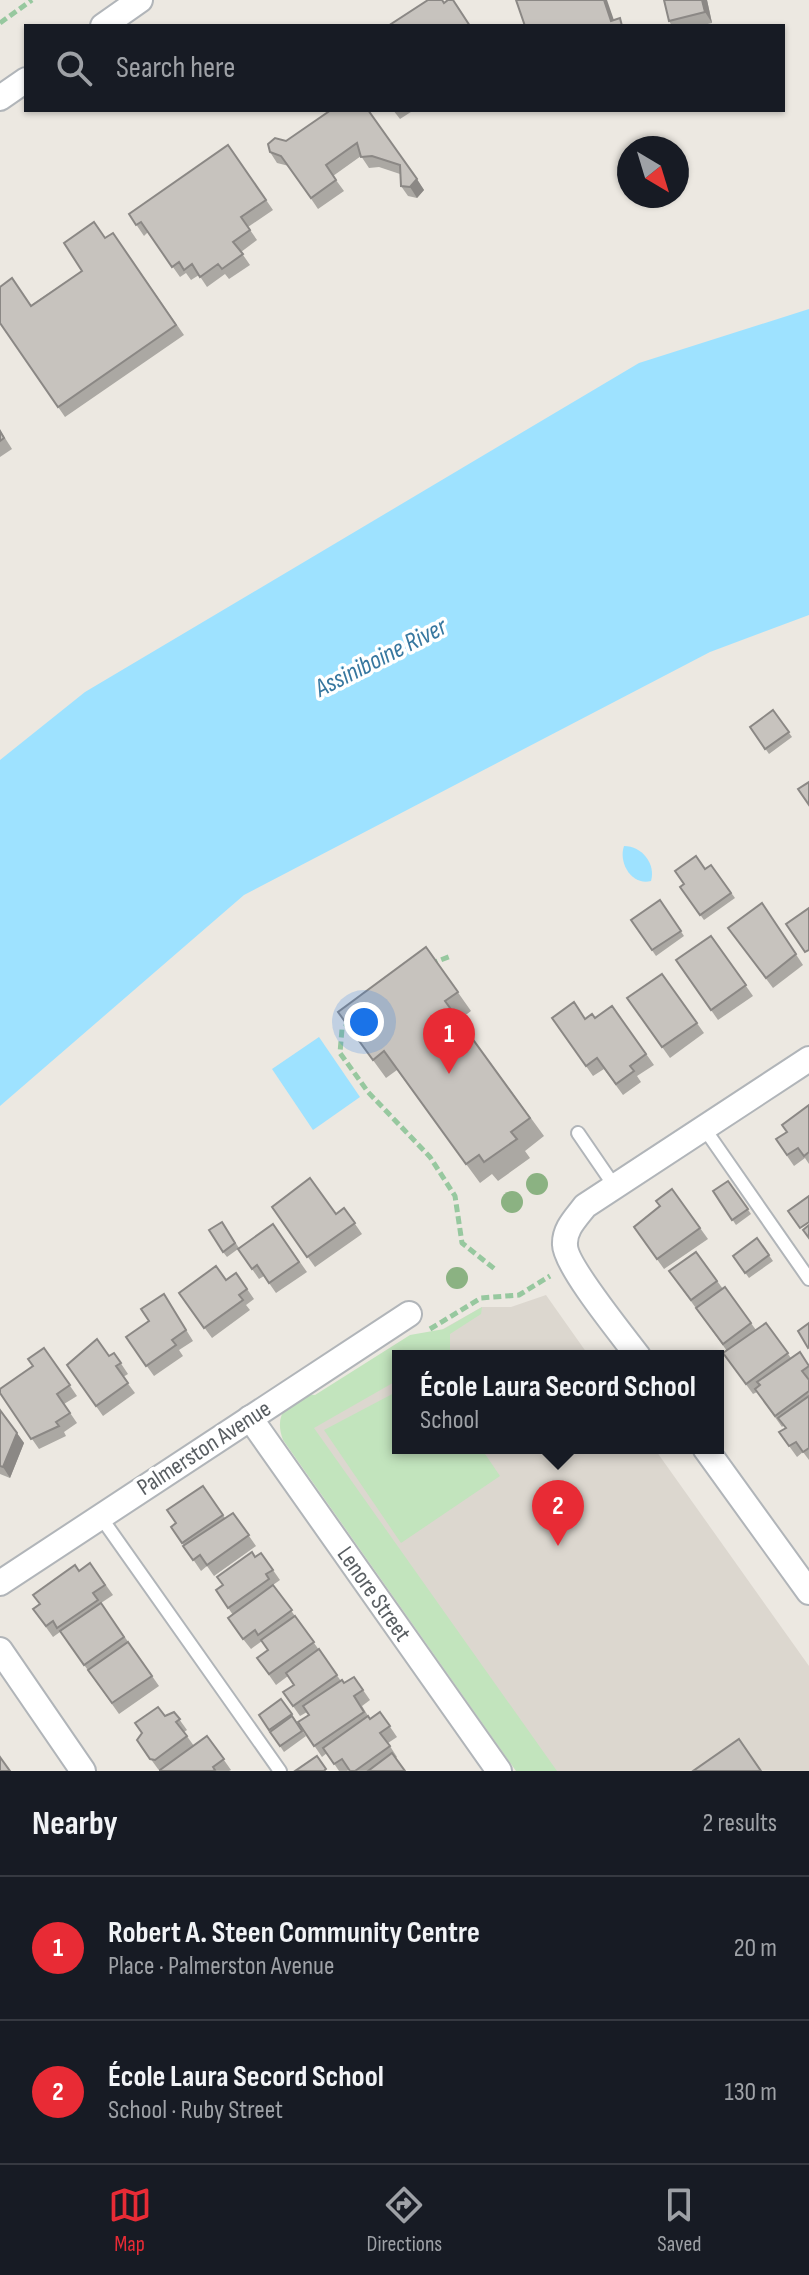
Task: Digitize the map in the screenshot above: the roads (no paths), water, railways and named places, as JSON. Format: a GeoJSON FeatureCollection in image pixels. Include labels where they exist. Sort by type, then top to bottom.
{"type":"FeatureCollection","features":[{"type":"Feature","properties":{"kind":"street"},"geometry":{"type":"LineString","coordinates":[[106,24],[140,0]]}},
{"type":"Feature","properties":{"kind":"street"},"geometry":{"type":"LineString","coordinates":[[0,98],[24,81]]}},
{"type":"Feature","properties":{"kind":"street"},"geometry":{"type":"LineString","coordinates":[[634,1350],[571,1263],[566,1252],[566,1235],[585,1206],[809,1059]]}},
{"type":"Feature","properties":{"kind":"street","name":"Palmerston Avenue"},"geometry":{"type":"LineString","coordinates":[[0,1583],[409,1314]]}},
{"type":"Feature","properties":{"kind":"street","name":"Lenore Street"},"geometry":{"type":"LineString","coordinates":[[250,1418],[499,1771]]}},
{"type":"Feature","properties":{"kind":"street"},"geometry":{"type":"LineString","coordinates":[[709,1454],[809,1592]]}},
{"type":"Feature","properties":{"kind":"street"},"geometry":{"type":"LineString","coordinates":[[0,1650],[75,1768]]}},
{"type":"Feature","properties":{"kind":"lane"},"geometry":{"type":"LineString","coordinates":[[704,1128],[809,1279]]}},
{"type":"Feature","properties":{"kind":"lane"},"geometry":{"type":"LineString","coordinates":[[578,1133],[615,1187]]}},
{"type":"Feature","properties":{"kind":"lane"},"geometry":{"type":"LineString","coordinates":[[100,1516],[280,1771]]}},
{"type":"Feature","properties":{"kind":"water","name":"Assiniboine River"},"geometry":{"type":"Polygon","coordinates":[[[809,309],[809,615],[710,652],[244,895],[0,1106],[0,760],[85,692],[639,363],[809,309]]]}},
{"type":"Feature","properties":{"kind":"water"},"geometry":{"type":"Polygon","coordinates":[[[624,846],[637,849],[646,857],[651,868],[651,881],[638,880],[628,872],[623,859],[624,846]]]}},
{"type":"Feature","properties":{"kind":"water"},"geometry":{"type":"Polygon","coordinates":[[[319,1037],[360,1097],[313,1130],[272,1069],[319,1037]]]}},
{"type":"Feature","properties":{"kind":"place","name":"Robert A. Steen Community Centre"},"geometry":{"type":"Point","coordinates":[449,1074]}},
{"type":"Feature","properties":{"kind":"place","name":"École Laura Secord School"},"geometry":{"type":"Point","coordinates":[558,1546]}}]}
